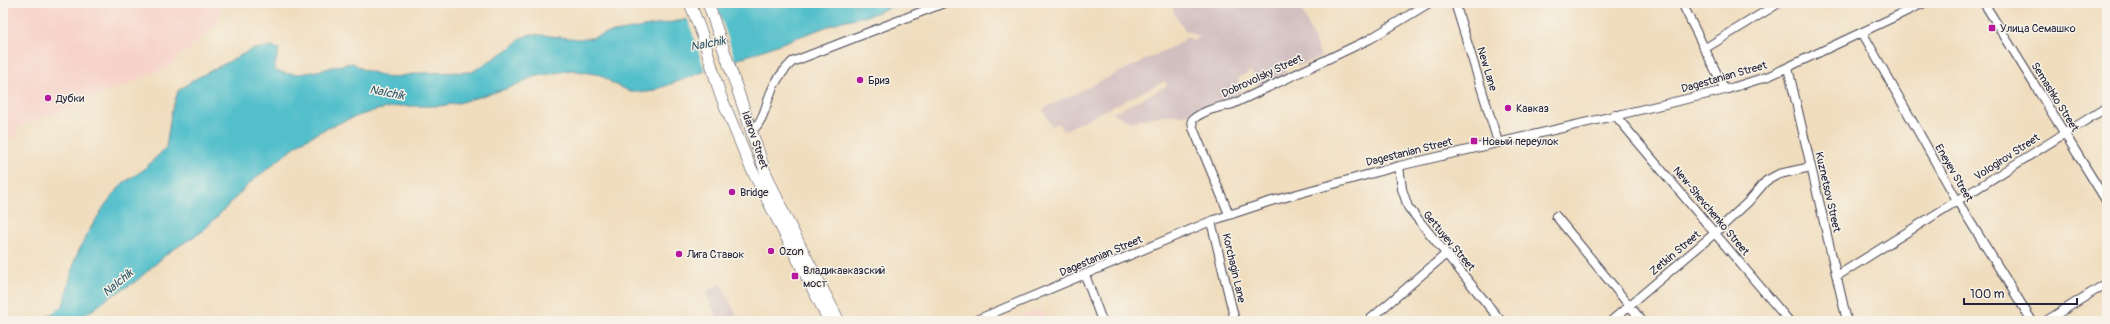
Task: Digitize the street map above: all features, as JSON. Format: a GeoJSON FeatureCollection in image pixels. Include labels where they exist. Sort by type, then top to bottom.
{"type":"FeatureCollection","features":[{"type":"Feature","properties":{"kind":"main road","name":"Idarov Street"},"geometry":{"type":"LineString","coordinates":[[690,3],[703,37],[720,94],[762,193],[829,321]]}},
{"type":"Feature","properties":{"kind":"main road","name":"Idarov Street"},"geometry":{"type":"LineString","coordinates":[[708,3],[765,171],[786,218],[839,321]]}},
{"type":"Feature","properties":{"kind":"street"},"geometry":{"type":"LineString","coordinates":[[752,131],[763,117],[770,93],[778,78],[792,62],[944,3]]}},
{"type":"Feature","properties":{"kind":"street","name":"Dobrovolsky Street"},"geometry":{"type":"LineString","coordinates":[[1229,214],[1193,128],[1192,120],[1210,109],[1233,104],[1370,39],[1429,3]]}},
{"type":"Feature","properties":{"kind":"street","name":"New Lane"},"geometry":{"type":"LineString","coordinates":[[1455,3],[1498,142]]}},
{"type":"Feature","properties":{"kind":"street"},"geometry":{"type":"LineString","coordinates":[[1682,3],[1725,90]]}},
{"type":"Feature","properties":{"kind":"street"},"geometry":{"type":"LineString","coordinates":[[1704,49],[1779,3]]}},
{"type":"Feature","properties":{"kind":"street","name":"Dagestanian Street"},"geometry":{"type":"LineString","coordinates":[[974,321],[1211,220],[1308,189],[1498,142],[1725,90],[1769,76],[1788,68],[1924,3]]}},
{"type":"Feature","properties":{"kind":"street","name":"Semashko Street"},"geometry":{"type":"LineString","coordinates":[[1984,3],[2107,202]]}},
{"type":"Feature","properties":{"kind":"street","name":"Eneyev Street"},"geometry":{"type":"LineString","coordinates":[[1862,32],[1958,202],[2032,321]]}},
{"type":"Feature","properties":{"kind":"street","name":"Kuznetsov Street"},"geometry":{"type":"LineString","coordinates":[[1788,68],[1848,321]]}},
{"type":"Feature","properties":{"kind":"street","name":"Vologirov Street"},"geometry":{"type":"LineString","coordinates":[[1837,276],[1958,202],[2107,107]]}},
{"type":"Feature","properties":{"kind":"street","name":"New-Shevchenko Street"},"geometry":{"type":"LineString","coordinates":[[1615,115],[1789,321]]}},
{"type":"Feature","properties":{"kind":"street","name":"Gettuyev Street"},"geometry":{"type":"LineString","coordinates":[[1399,166],[1402,189],[1408,207],[1501,321]]}},
{"type":"Feature","properties":{"kind":"street","name":"Zetkin Street"},"geometry":{"type":"LineString","coordinates":[[1611,321],[1716,233],[1749,201],[1766,181],[1779,174],[1811,167]]}},
{"type":"Feature","properties":{"kind":"street"},"geometry":{"type":"LineString","coordinates":[[1556,216],[1642,321]]}},
{"type":"Feature","properties":{"kind":"street","name":"Korchagin Lane"},"geometry":{"type":"LineString","coordinates":[[1211,220],[1235,321]]}},
{"type":"Feature","properties":{"kind":"street"},"geometry":{"type":"LineString","coordinates":[[1368,321],[1446,254]]}},
{"type":"Feature","properties":{"kind":"street"},"geometry":{"type":"LineString","coordinates":[[1085,275],[1102,321]]}},
{"type":"Feature","properties":{"kind":"street"},"geometry":{"type":"LineString","coordinates":[[2046,321],[2107,283]]}},
{"type":"Feature","properties":{"kind":"shaded area","name":"Дубки"},"geometry":{"type":"Polygon","coordinates":[[[3,3],[223,3],[218,23],[167,68],[17,128],[19,134],[3,142],[3,3]]]}},
{"type":"Feature","properties":{"kind":"shaded area"},"geometry":{"type":"Polygon","coordinates":[[[1172,3],[1301,3],[1302,10],[1321,57],[1298,66],[1295,62],[1284,66],[1287,73],[1259,88],[1251,71],[1238,79],[1243,93],[1204,110],[1185,115],[1163,115],[1130,122],[1113,113],[1167,86],[1165,81],[1063,131],[1059,123],[1051,126],[1043,109],[1182,42],[1187,36],[1193,41],[1200,37],[1185,30],[1174,13],[1172,3]]]}},
{"type":"Feature","properties":{"kind":"shaded area"},"geometry":{"type":"Polygon","coordinates":[[[721,284],[739,321],[719,321],[705,292],[721,284]]]}},
{"type":"Feature","properties":{"kind":"shaded area"},"geometry":{"type":"Polygon","coordinates":[[[1042,309],[1048,321],[1007,321],[1042,309]]]}},
{"type":"Feature","properties":{"kind":"water","name":"Nalchik"},"geometry":{"type":"Polygon","coordinates":[[[730,3],[901,3],[870,15],[842,21],[649,92],[631,92],[612,83],[601,75],[571,70],[533,77],[509,88],[458,103],[440,106],[400,106],[376,110],[346,120],[301,142],[251,182],[203,231],[168,253],[135,282],[74,321],[41,321],[63,306],[75,259],[87,234],[105,205],[123,183],[142,171],[166,148],[171,114],[178,91],[193,80],[253,49],[272,47],[279,49],[274,70],[293,74],[314,72],[353,63],[362,69],[390,78],[419,73],[472,72],[512,47],[521,38],[531,34],[579,39],[592,38],[603,34],[684,20],[730,3]]]}},
{"type":"Feature","properties":{"kind":"pier"},"geometry":{"type":"Polygon","coordinates":[[[717,6],[736,62],[706,74],[687,17],[717,6]]]}},
{"type":"Feature","properties":{"kind":"place","name":"Улица Семашко"},"geometry":{"type":"Point","coordinates":[1992,28]}},
{"type":"Feature","properties":{"kind":"place","name":"Бриз"},"geometry":{"type":"Point","coordinates":[860,80]}},
{"type":"Feature","properties":{"kind":"place","name":"Дубки"},"geometry":{"type":"Point","coordinates":[48,98]}},
{"type":"Feature","properties":{"kind":"place","name":"Кавказ"},"geometry":{"type":"Point","coordinates":[1508,108]}},
{"type":"Feature","properties":{"kind":"place","name":"Новый переулок"},"geometry":{"type":"Point","coordinates":[1474,141]}},
{"type":"Feature","properties":{"kind":"place","name":"Bridge"},"geometry":{"type":"Point","coordinates":[732,192]}},
{"type":"Feature","properties":{"kind":"place","name":"Ozon"},"geometry":{"type":"Point","coordinates":[771,251]}},
{"type":"Feature","properties":{"kind":"place","name":"Лига Ставок"},"geometry":{"type":"Point","coordinates":[679,254]}},
{"type":"Feature","properties":{"kind":"place","name":"Владикавказский мост"},"geometry":{"type":"Point","coordinates":[795,276]}}]}
